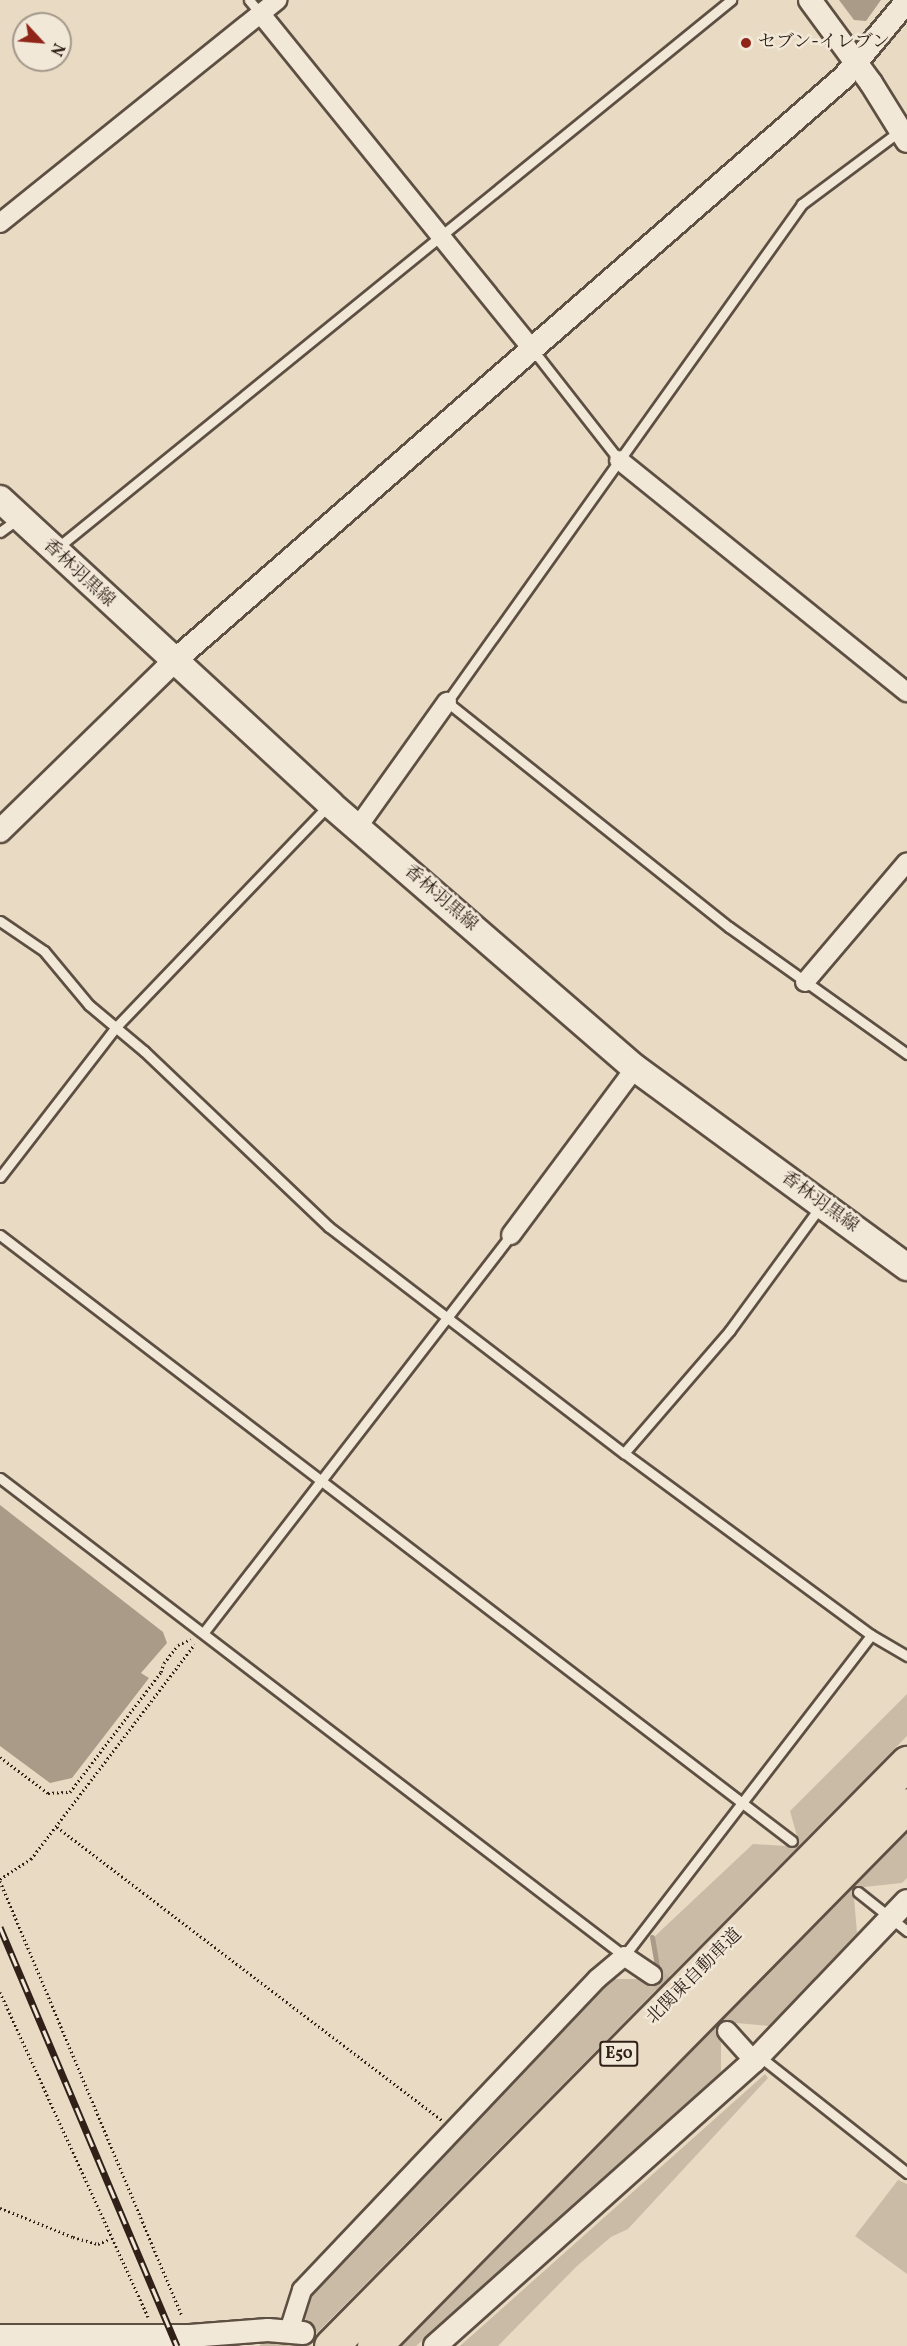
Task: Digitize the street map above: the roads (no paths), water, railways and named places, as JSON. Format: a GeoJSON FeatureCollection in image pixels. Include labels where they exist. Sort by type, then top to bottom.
{"type":"FeatureCollection","features":[{"type":"Feature","properties":{"kind":"highway","name":"北関東自動車道"},"geometry":{"type":"LineString","coordinates":[[308,2337],[907,1763]]}},
{"type":"Feature","properties":{"kind":"highway","name":"北関東自動車道"},"geometry":{"type":"LineString","coordinates":[[374,2346],[907,1805]]}},
{"type":"Feature","properties":{"kind":"main road","name":"香林羽黒線"},"geometry":{"type":"LineString","coordinates":[[0,499],[9,526],[54,552],[357,828],[635,1068],[907,1267]]}},
{"type":"Feature","properties":{"kind":"street"},"geometry":{"type":"LineString","coordinates":[[0,223],[255,7],[277,0]]}},
{"type":"Feature","properties":{"kind":"street"},"geometry":{"type":"LineString","coordinates":[[810,0],[858,64],[904,136]]}},
{"type":"Feature","properties":{"kind":"street"},"geometry":{"type":"LineString","coordinates":[[0,831],[173,662],[858,64],[907,1]]}},
{"type":"Feature","properties":{"kind":"street"},"geometry":{"type":"LineString","coordinates":[[255,7],[531,348]]}},
{"type":"Feature","properties":{"kind":"street"},"geometry":{"type":"LineString","coordinates":[[619,460],[907,692]]}},
{"type":"Feature","properties":{"kind":"street"},"geometry":{"type":"LineString","coordinates":[[357,828],[447,702]]}},
{"type":"Feature","properties":{"kind":"street"},"geometry":{"type":"LineString","coordinates":[[805,982],[907,862]]}},
{"type":"Feature","properties":{"kind":"street"},"geometry":{"type":"LineString","coordinates":[[511,1235],[635,1068]]}},
{"type":"Feature","properties":{"kind":"street"},"geometry":{"type":"LineString","coordinates":[[435,2346],[756,2059],[899,1924],[907,1901]]}},
{"type":"Feature","properties":{"kind":"street"},"geometry":{"type":"LineString","coordinates":[[0,2336],[146,2339],[190,2336],[308,2337],[302,2290],[454,2129],[624,1956],[652,1975]]}},
{"type":"Feature","properties":{"kind":"street"},"geometry":{"type":"LineString","coordinates":[[727,2031],[756,2059]]}},
{"type":"Feature","properties":{"kind":"lane"},"geometry":{"type":"LineString","coordinates":[[54,552],[731,0]]}},
{"type":"Feature","properties":{"kind":"lane"},"geometry":{"type":"LineString","coordinates":[[904,136],[884,140],[802,204],[447,702],[729,927],[907,1054]]}},
{"type":"Feature","properties":{"kind":"lane"},"geometry":{"type":"LineString","coordinates":[[531,348],[619,460]]}},
{"type":"Feature","properties":{"kind":"lane"},"geometry":{"type":"LineString","coordinates":[[0,1176],[116,1028],[330,804]]}},
{"type":"Feature","properties":{"kind":"lane"},"geometry":{"type":"LineString","coordinates":[[0,921],[44,951],[89,1005],[329,1227],[624,1454],[871,1635],[907,1656]]}},
{"type":"Feature","properties":{"kind":"lane"},"geometry":{"type":"LineString","coordinates":[[624,1454],[730,1330],[821,1205]]}},
{"type":"Feature","properties":{"kind":"lane"},"geometry":{"type":"LineString","coordinates":[[0,1235],[742,1806],[792,1841]]}},
{"type":"Feature","properties":{"kind":"lane"},"geometry":{"type":"LineString","coordinates":[[204,1632],[511,1235]]}},
{"type":"Feature","properties":{"kind":"lane"},"geometry":{"type":"LineString","coordinates":[[0,1478],[204,1632],[624,1956],[742,1806],[871,1635]]}},
{"type":"Feature","properties":{"kind":"lane"},"geometry":{"type":"LineString","coordinates":[[858,1892],[899,1924]]}},
{"type":"Feature","properties":{"kind":"lane"},"geometry":{"type":"LineString","coordinates":[[756,2059],[907,2173]]}},
{"type":"Feature","properties":{"kind":"waterway"},"geometry":{"type":"LineString","coordinates":[[652,1937],[657,1966]]}},
{"type":"Feature","properties":{"kind":"tunnel"},"geometry":{"type":"LineString","coordinates":[[652,1975],[727,2031]]}},
{"type":"Feature","properties":{"kind":"railway"},"geometry":{"type":"LineString","coordinates":[[0,1927],[177,2346]]}},
{"type":"Feature","properties":{"kind":"place","name":"セブン-イレブン"},"geometry":{"type":"Point","coordinates":[746,43]}}]}
